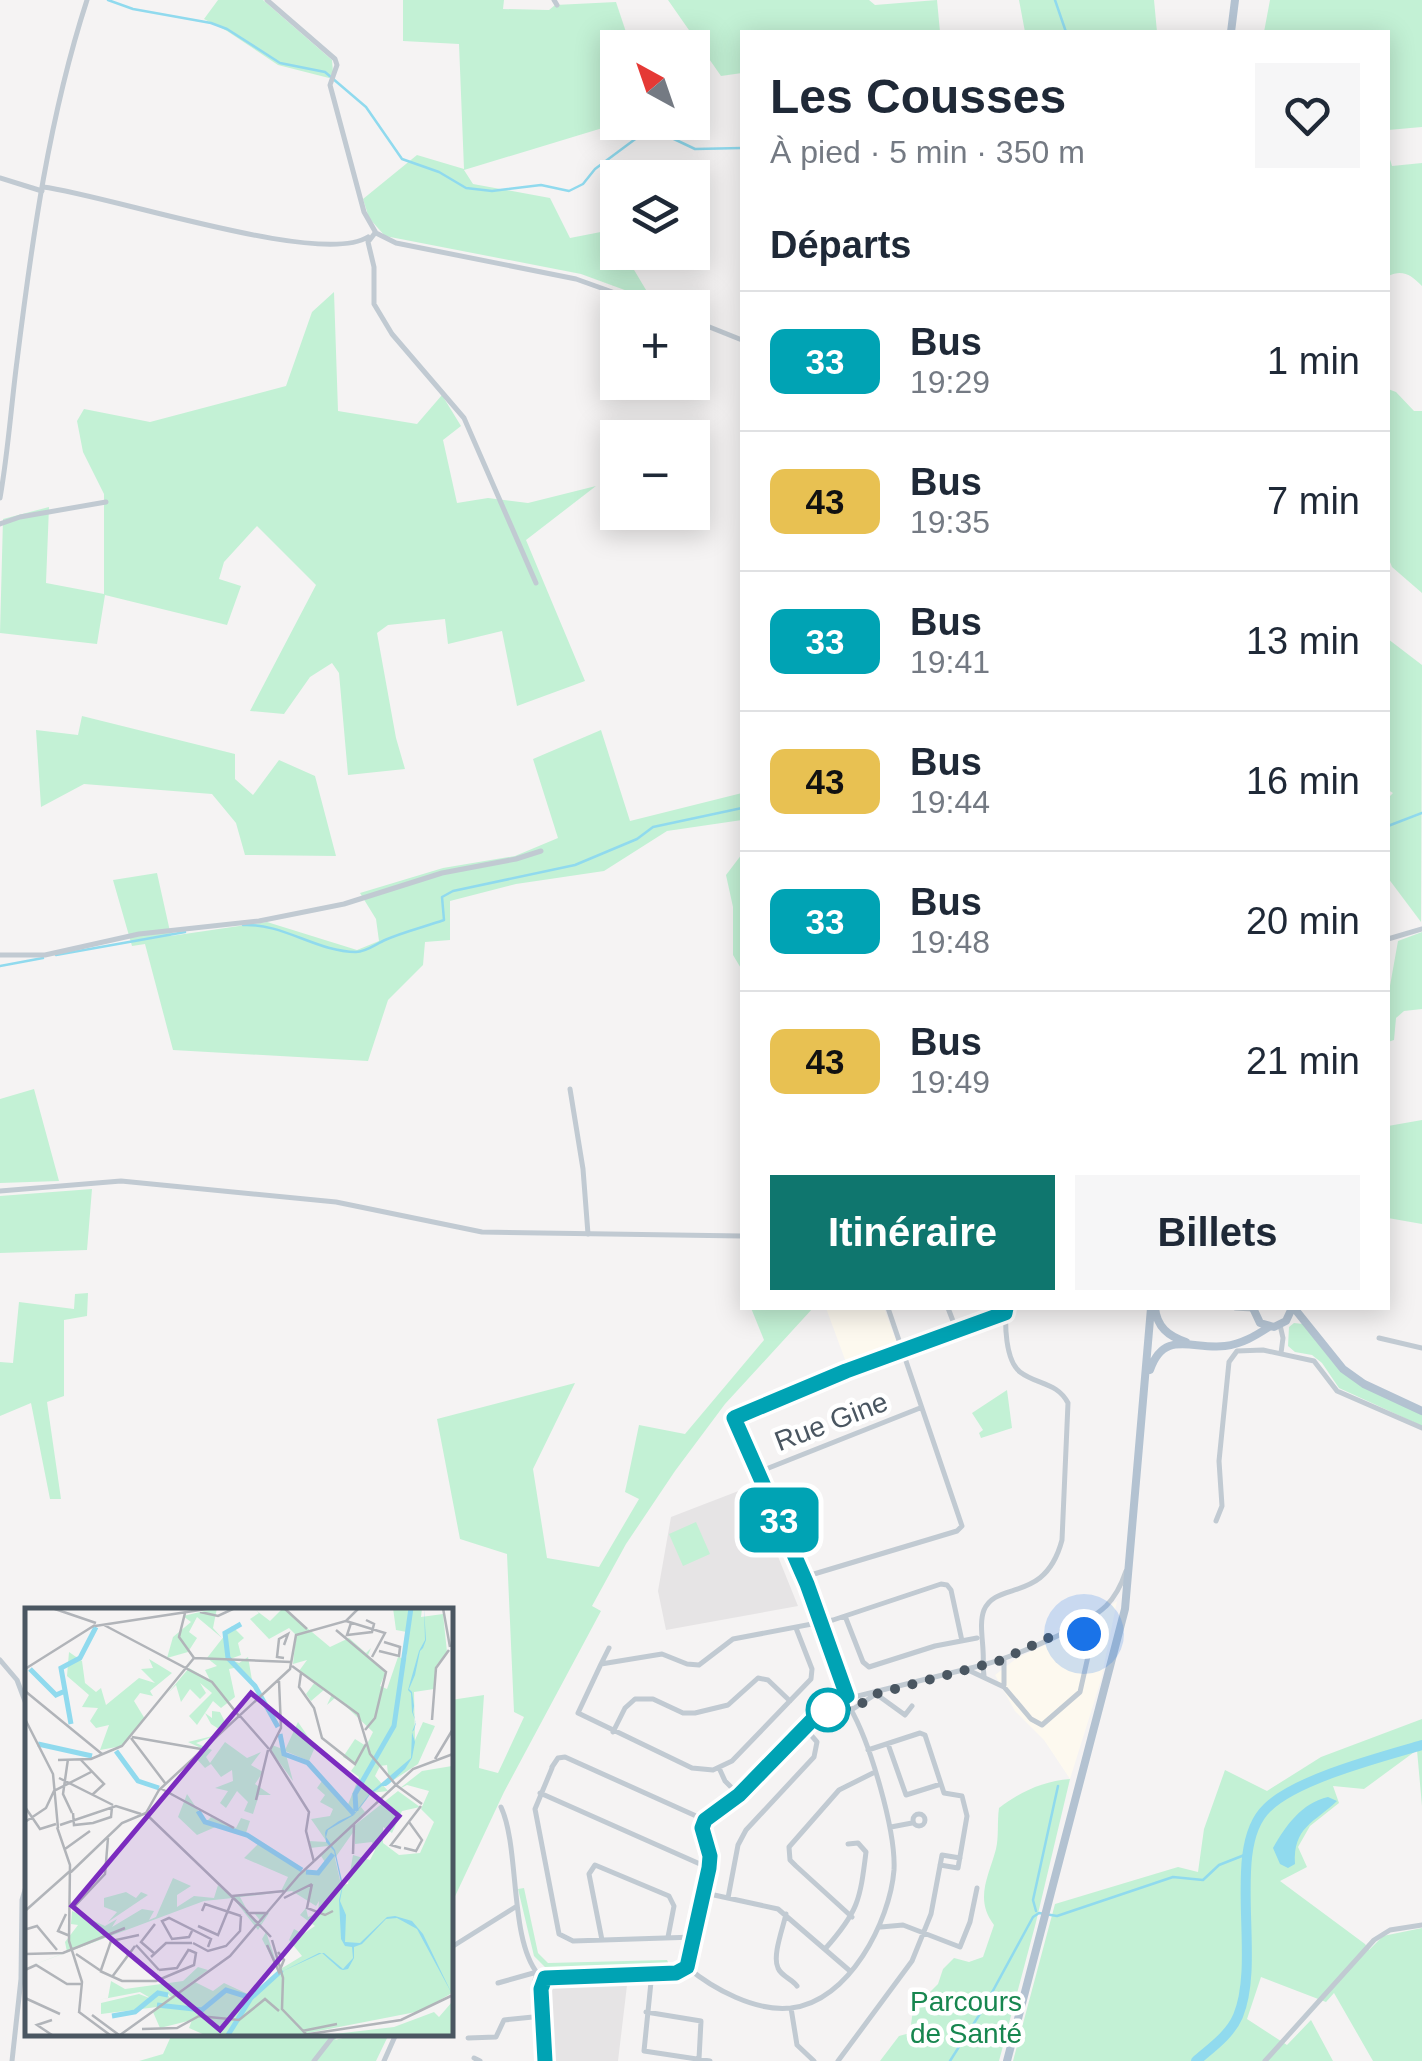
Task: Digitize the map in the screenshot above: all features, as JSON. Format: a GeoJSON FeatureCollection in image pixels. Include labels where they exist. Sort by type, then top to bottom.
{"type":"FeatureCollection","features":[{"type":"Feature","properties":{"kind":"main road"},"geometry":{"type":"LineString","coordinates":[[1231,30],[1235,0]]}},
{"type":"Feature","properties":{"kind":"main road"},"geometry":{"type":"LineString","coordinates":[[1007,2061],[1125,1609],[1150,1310]]}},
{"type":"Feature","properties":{"kind":"main road"},"geometry":{"type":"LineString","coordinates":[[1151,1310],[1173,1338],[1195,1345]]}},
{"type":"Feature","properties":{"kind":"main road"},"geometry":{"type":"LineString","coordinates":[[1246,1340],[1255,1332],[1257,1320],[1253,1310]]}},
{"type":"Feature","properties":{"kind":"main road"},"geometry":{"type":"LineString","coordinates":[[1283,1323],[1292,1310]]}},
{"type":"Feature","properties":{"kind":"main road"},"geometry":{"type":"LineString","coordinates":[[1295,1310],[1354,1378],[1422,1412]]}},
{"type":"Feature","properties":{"kind":"main road"},"geometry":{"type":"LineString","coordinates":[[1144,1401],[1158,1352],[1171,1344],[1222,1346],[1246,1340],[1298,1316],[1308,1322]]}},
{"type":"Feature","properties":{"kind":"main road"},"geometry":{"type":"LineString","coordinates":[[1257,1320],[1269,1327]]}},
{"type":"Feature","properties":{"kind":"street"},"geometry":{"type":"LineString","coordinates":[[0,498],[26,287],[43,189],[65,74],[88,0]]}},
{"type":"Feature","properties":{"kind":"street"},"geometry":{"type":"LineString","coordinates":[[266,0],[335,58],[336,73],[330,82],[364,212],[376,232],[396,243],[576,279],[607,290]]}},
{"type":"Feature","properties":{"kind":"street"},"geometry":{"type":"LineString","coordinates":[[0,178],[306,244],[352,246],[376,232]]}},
{"type":"Feature","properties":{"kind":"street"},"geometry":{"type":"LineString","coordinates":[[368,238],[374,266],[374,304],[392,334],[464,418],[536,583]]}},
{"type":"Feature","properties":{"kind":"street"},"geometry":{"type":"LineString","coordinates":[[710,327],[740,339]]}},
{"type":"Feature","properties":{"kind":"street"},"geometry":{"type":"LineString","coordinates":[[0,524],[20,516],[106,502]]}},
{"type":"Feature","properties":{"kind":"street"},"geometry":{"type":"LineString","coordinates":[[0,955],[46,955],[139,934],[258,921],[344,904],[442,873],[516,860],[541,850]]}},
{"type":"Feature","properties":{"kind":"street"},"geometry":{"type":"LineString","coordinates":[[1390,938],[1422,929]]}},
{"type":"Feature","properties":{"kind":"street"},"geometry":{"type":"LineString","coordinates":[[570,1088],[588,1234]]}},
{"type":"Feature","properties":{"kind":"street"},"geometry":{"type":"LineString","coordinates":[[0,1189],[121,1182],[157,1184],[336,1202],[482,1232],[740,1236]]}},
{"type":"Feature","properties":{"kind":"street"},"geometry":{"type":"LineString","coordinates":[[804,1578],[962,1526],[889,1310]]}},
{"type":"Feature","properties":{"kind":"street"},"geometry":{"type":"LineString","coordinates":[[949,1310],[956,1330]]}},
{"type":"Feature","properties":{"kind":"street"},"geometry":{"type":"LineString","coordinates":[[854,1707],[846,1697],[846,1684],[734,1418],[1005,1310],[1010,1356],[1016,1367],[1058,1389],[1068,1403],[1062,1540],[1050,1570],[1024,1589],[998,1596],[986,1606],[982,1620],[984,1676]]}},
{"type":"Feature","properties":{"kind":"street"},"geometry":{"type":"LineString","coordinates":[[1281,1354],[1283,1323]]}},
{"type":"Feature","properties":{"kind":"street"},"geometry":{"type":"LineString","coordinates":[[1380,1338],[1422,1348]]}},
{"type":"Feature","properties":{"kind":"street"},"geometry":{"type":"LineString","coordinates":[[1216,1521],[1222,1506],[1219,1461],[1229,1362],[1243,1349],[1314,1362],[1337,1391],[1422,1428]]}},
{"type":"Feature","properties":{"kind":"street","name":"Rue Gine"},"geometry":{"type":"LineString","coordinates":[[757,1475],[922,1407]]}},
{"type":"Feature","properties":{"kind":"street"},"geometry":{"type":"LineString","coordinates":[[757,1475],[811,1600]]}},
{"type":"Feature","properties":{"kind":"street"},"geometry":{"type":"LineString","coordinates":[[543,1981],[676,1973],[687,1967],[709,1868],[710,1856],[702,1828],[705,1820],[739,1795],[816,1716],[846,1697],[876,1694],[1004,1659],[1090,1618],[1114,1596],[1132,1550]]}},
{"type":"Feature","properties":{"kind":"street"},"geometry":{"type":"LineString","coordinates":[[602,1664],[662,1654],[699,1665],[733,1640],[821,1623],[945,1584],[951,1590],[962,1641]]}},
{"type":"Feature","properties":{"kind":"street"},"geometry":{"type":"LineString","coordinates":[[845,1616],[863,1662],[869,1667],[977,1638]]}},
{"type":"Feature","properties":{"kind":"street"},"geometry":{"type":"LineString","coordinates":[[966,1669],[1004,1686],[1036,1725],[1042,1726],[1077,1696],[1090,1643],[1072,1627]]}},
{"type":"Feature","properties":{"kind":"street"},"geometry":{"type":"LineString","coordinates":[[608,1648],[578,1713],[692,1768],[720,1769],[732,1761],[812,1674],[796,1628]]}},
{"type":"Feature","properties":{"kind":"street"},"geometry":{"type":"LineString","coordinates":[[1004,1659],[1004,1686]]}},
{"type":"Feature","properties":{"kind":"street"},"geometry":{"type":"LineString","coordinates":[[0,1660],[17,1680],[25,1701]]}},
{"type":"Feature","properties":{"kind":"street"},"geometry":{"type":"LineString","coordinates":[[613,1732],[625,1708],[635,1700],[653,1699],[695,1714],[728,1705],[758,1678],[768,1680],[790,1701]]}},
{"type":"Feature","properties":{"kind":"street"},"geometry":{"type":"LineString","coordinates":[[846,1684],[857,1695]]}},
{"type":"Feature","properties":{"kind":"street"},"geometry":{"type":"LineString","coordinates":[[876,1694],[906,1716],[912,1706]]}},
{"type":"Feature","properties":{"kind":"street"},"geometry":{"type":"LineString","coordinates":[[834,1707],[854,1707],[876,1694]]}},
{"type":"Feature","properties":{"kind":"street"},"geometry":{"type":"LineString","coordinates":[[687,1967],[705,1981],[754,2004],[792,2008],[815,2001],[850,1971],[881,1927],[888,1908],[894,1859],[890,1827],[856,1720],[857,1695]]}},
{"type":"Feature","properties":{"kind":"street"},"geometry":{"type":"LineString","coordinates":[[728,1898],[738,1845],[746,1830],[814,1757],[817,1742],[805,1728]]}},
{"type":"Feature","properties":{"kind":"street"},"geometry":{"type":"LineString","coordinates":[[838,2061],[912,1962],[931,1914],[942,1854],[960,1858],[967,1809],[962,1796],[944,1793],[923,1734],[867,1750]]}},
{"type":"Feature","properties":{"kind":"street"},"geometry":{"type":"LineString","coordinates":[[888,1744],[906,1795],[941,1784]]}},
{"type":"Feature","properties":{"kind":"street"},"geometry":{"type":"LineString","coordinates":[[695,1937],[568,1940],[557,1930],[536,1817],[540,1793],[561,1756],[705,1820]]}},
{"type":"Feature","properties":{"kind":"street"},"geometry":{"type":"LineString","coordinates":[[720,1769],[724,1780],[739,1795]]}},
{"type":"Feature","properties":{"kind":"street"},"geometry":{"type":"LineString","coordinates":[[852,1917],[790,1860],[789,1847],[839,1790],[874,1772]]}},
{"type":"Feature","properties":{"kind":"street"},"geometry":{"type":"LineString","coordinates":[[540,1793],[709,1868]]}},
{"type":"Feature","properties":{"kind":"street"},"geometry":{"type":"LineString","coordinates":[[501,1808],[530,1962],[543,1981],[544,2061]]}},
{"type":"Feature","properties":{"kind":"street"},"geometry":{"type":"LineString","coordinates":[[890,1827],[914,1822]]}},
{"type":"Feature","properties":{"kind":"street"},"geometry":{"type":"LineString","coordinates":[[825,1950],[852,1917],[861,1892],[866,1852],[858,1843],[848,1844]]}},
{"type":"Feature","properties":{"kind":"street"},"geometry":{"type":"LineString","coordinates":[[602,1940],[589,1874],[595,1865],[668,1896],[674,1906],[668,1938]]}},
{"type":"Feature","properties":{"kind":"street"},"geometry":{"type":"LineString","coordinates":[[881,1927],[903,1925],[960,1947],[977,1888]]}},
{"type":"Feature","properties":{"kind":"street"},"geometry":{"type":"LineString","coordinates":[[12,2061],[25,1890]]}},
{"type":"Feature","properties":{"kind":"street"},"geometry":{"type":"LineString","coordinates":[[705,1894],[778,1909],[850,1971]]}},
{"type":"Feature","properties":{"kind":"street"},"geometry":{"type":"LineString","coordinates":[[452,1947],[517,1906]]}},
{"type":"Feature","properties":{"kind":"street"},"geometry":{"type":"LineString","coordinates":[[888,1908],[903,1925]]}},
{"type":"Feature","properties":{"kind":"street"},"geometry":{"type":"LineString","coordinates":[[786,1914],[776,1964],[797,1986]]}},
{"type":"Feature","properties":{"kind":"street"},"geometry":{"type":"LineString","coordinates":[[1264,2061],[1374,1940],[1390,1930],[1422,1925]]}},
{"type":"Feature","properties":{"kind":"street"},"geometry":{"type":"LineString","coordinates":[[652,1972],[644,2051],[710,2061]]}},
{"type":"Feature","properties":{"kind":"street"},"geometry":{"type":"LineString","coordinates":[[498,1983],[537,1973]]}},
{"type":"Feature","properties":{"kind":"street"},"geometry":{"type":"LineString","coordinates":[[792,2008],[797,2045],[814,2061]]}},
{"type":"Feature","properties":{"kind":"street"},"geometry":{"type":"LineString","coordinates":[[646,2012],[701,2021],[699,2060]]}},
{"type":"Feature","properties":{"kind":"street"},"geometry":{"type":"LineString","coordinates":[[468,2038],[496,2037],[504,2020],[543,2016]]}},
{"type":"Feature","properties":{"kind":"street"},"geometry":{"type":"LineString","coordinates":[[314,2061],[334,2036]]}},
{"type":"Feature","properties":{"kind":"street"},"geometry":{"type":"LineString","coordinates":[[384,2061],[395,2036]]}},
{"type":"Feature","properties":{"kind":"shaded area"},"geometry":{"type":"Polygon","coordinates":[[[827,1310],[885,1310],[898,1346],[847,1365],[827,1310]]]}},
{"type":"Feature","properties":{"kind":"shaded area"},"geometry":{"type":"Polygon","coordinates":[[[746,1490],[756,1502],[798,1606],[666,1630],[658,1591],[671,1517],[746,1490]]]}},
{"type":"Feature","properties":{"kind":"shaded area"},"geometry":{"type":"Polygon","coordinates":[[[1117,1601],[1101,1680],[1070,1779],[1044,1740],[1015,1711],[995,1675],[1017,1658],[1082,1628],[1117,1601]]]}},
{"type":"Feature","properties":{"kind":"shaded area"},"geometry":{"type":"Polygon","coordinates":[[[628,1977],[618,2061],[548,2061],[545,1988],[556,1979],[628,1977]]]}},
{"type":"Feature","properties":{"kind":"green space"},"geometry":{"type":"Polygon","coordinates":[[[218,0],[263,0],[332,60],[333,72],[329,78],[278,65],[204,19],[218,0]]]}},
{"type":"Feature","properties":{"kind":"green space"},"geometry":{"type":"Polygon","coordinates":[[[403,0],[504,0],[503,9],[549,10],[555,5],[616,2],[625,30],[600,30],[600,129],[464,170],[473,184],[550,198],[570,238],[600,232],[600,270],[634,270],[646,290],[625,290],[581,274],[385,236],[369,218],[363,199],[417,155],[464,169],[459,44],[403,41],[403,0]]]}},
{"type":"Feature","properties":{"kind":"green space"},"geometry":{"type":"Polygon","coordinates":[[[668,0],[869,0],[875,5],[937,0],[940,30],[740,30],[740,73],[721,76],[710,60],[710,30],[689,30],[668,0]]]}},
{"type":"Feature","properties":{"kind":"green space"},"geometry":{"type":"Polygon","coordinates":[[[1019,0],[1154,0],[1157,30],[1025,30],[1019,0]]]}},
{"type":"Feature","properties":{"kind":"green space"},"geometry":{"type":"Polygon","coordinates":[[[1270,0],[1422,0],[1422,127],[1390,130],[1390,30],[1264,30],[1270,0]]]}},
{"type":"Feature","properties":{"kind":"green space"},"geometry":{"type":"Polygon","coordinates":[[[1390,160],[1392,166],[1422,163],[1422,286],[1398,273],[1390,275],[1390,160]]]}},
{"type":"Feature","properties":{"kind":"green space"},"geometry":{"type":"Polygon","coordinates":[[[334,292],[338,411],[417,424],[442,395],[461,426],[443,440],[457,503],[488,498],[528,503],[596,486],[526,540],[585,681],[517,706],[502,631],[448,644],[445,619],[388,625],[377,633],[405,769],[348,775],[339,673],[332,663],[310,677],[284,714],[250,711],[316,585],[257,526],[224,562],[219,579],[241,586],[227,625],[105,595],[97,644],[0,633],[3,519],[49,507],[46,583],[104,594],[104,494],[83,452],[77,421],[84,409],[150,422],[286,386],[312,312],[334,292]]]}},
{"type":"Feature","properties":{"kind":"green space"},"geometry":{"type":"Polygon","coordinates":[[[1390,390],[1414,411],[1422,411],[1422,593],[1392,567],[1390,390]]]}},
{"type":"Feature","properties":{"kind":"green space"},"geometry":{"type":"Polygon","coordinates":[[[1390,641],[1422,665],[1421,922],[1390,881],[1390,641]]]}},
{"type":"Feature","properties":{"kind":"green space"},"geometry":{"type":"Polygon","coordinates":[[[82,716],[235,754],[235,779],[253,795],[279,760],[315,776],[336,856],[245,855],[236,823],[212,794],[84,784],[41,807],[36,730],[78,735],[82,716]]]}},
{"type":"Feature","properties":{"kind":"green space"},"geometry":{"type":"Polygon","coordinates":[[[601,730],[630,821],[740,794],[740,820],[667,831],[604,871],[516,884],[450,901],[450,940],[425,942],[423,965],[388,1000],[368,1061],[173,1050],[145,944],[132,946],[113,880],[157,873],[171,936],[267,922],[357,950],[379,941],[376,919],[360,893],[443,868],[515,856],[558,838],[533,759],[601,730]]]}},
{"type":"Feature","properties":{"kind":"green space"},"geometry":{"type":"Polygon","coordinates":[[[740,857],[740,967],[733,955],[733,907],[726,875],[740,857]]]}},
{"type":"Feature","properties":{"kind":"green space"},"geometry":{"type":"Polygon","coordinates":[[[1422,932],[1422,1009],[1404,1011],[1396,1018],[1394,1040],[1390,1041],[1390,986],[1398,941],[1422,932]]]}},
{"type":"Feature","properties":{"kind":"green space"},"geometry":{"type":"Polygon","coordinates":[[[34,1089],[59,1181],[0,1183],[0,1099],[34,1089]]]}},
{"type":"Feature","properties":{"kind":"green space"},"geometry":{"type":"Polygon","coordinates":[[[1422,1120],[1422,1224],[1390,1218],[1390,1126],[1422,1120]]]}},
{"type":"Feature","properties":{"kind":"green space"},"geometry":{"type":"Polygon","coordinates":[[[92,1189],[87,1250],[0,1253],[0,1196],[92,1189]]]}},
{"type":"Feature","properties":{"kind":"green space"},"geometry":{"type":"Polygon","coordinates":[[[88,1293],[87,1316],[64,1320],[64,1396],[47,1402],[61,1499],[50,1499],[31,1403],[0,1416],[0,1362],[13,1363],[19,1302],[74,1309],[75,1294],[88,1293]]]}},
{"type":"Feature","properties":{"kind":"green space"},"geometry":{"type":"Polygon","coordinates":[[[752,1310],[811,1310],[725,1404],[626,1544],[592,1606],[601,1611],[504,1792],[452,1903],[452,1700],[484,1695],[479,1768],[498,1773],[524,1717],[514,1712],[507,1554],[460,1539],[437,1419],[575,1383],[533,1469],[547,1558],[599,1567],[639,1499],[625,1492],[639,1425],[685,1434],[764,1340],[752,1310]]]}},
{"type":"Feature","properties":{"kind":"green space"},"geometry":{"type":"Polygon","coordinates":[[[1303,1324],[1331,1360],[1354,1381],[1422,1414],[1422,1426],[1339,1388],[1322,1363],[1288,1346],[1289,1327],[1303,1324]]]}},
{"type":"Feature","properties":{"kind":"green space"},"geometry":{"type":"Polygon","coordinates":[[[1007,1390],[1012,1428],[981,1438],[979,1433],[983,1430],[972,1413],[1007,1390]]]}},
{"type":"Feature","properties":{"kind":"green space"},"geometry":{"type":"Polygon","coordinates":[[[696,1522],[710,1554],[683,1566],[669,1534],[696,1522]]]}},
{"type":"Feature","properties":{"kind":"green space"},"geometry":{"type":"Polygon","coordinates":[[[1422,1719],[1422,1806],[1417,1750],[1364,1789],[1333,1786],[1339,1803],[1310,1826],[1298,1847],[1307,1867],[1280,1881],[1369,1950],[1383,1936],[1422,1928],[1422,2061],[1373,2061],[1334,1993],[1326,2002],[1261,1977],[1247,2019],[1287,2045],[1311,2020],[1333,2061],[1013,2061],[1055,1904],[1178,1867],[1198,1872],[1204,1829],[1225,1770],[1267,1791],[1321,1757],[1422,1719]]]}},
{"type":"Feature","properties":{"kind":"green space","name":"Parcours de Santé"},"geometry":{"type":"Polygon","coordinates":[[[1070,1779],[999,2061],[880,2061],[899,2036],[910,2033],[913,2009],[938,1984],[943,1969],[954,1958],[969,1962],[983,1957],[994,1925],[984,1897],[997,1844],[999,1808],[1032,1788],[1070,1779]]]}},
{"type":"Feature","properties":{"kind":"green space"},"geometry":{"type":"Polygon","coordinates":[[[524,1888],[538,1953],[548,1963],[667,1960],[671,1969],[547,1969],[534,1956],[518,1889],[524,1888]]]}},
{"type":"Feature","properties":{"kind":"green space"},"geometry":{"type":"Polygon","coordinates":[[[171,2036],[338,2036],[335,2040],[388,2036],[376,2061],[139,2061],[163,2054],[171,2036]]]}},
{"type":"Feature","properties":{"kind":"water"},"geometry":{"type":"Polygon","coordinates":[[[1328,1797],[1337,1801],[1301,1834],[1295,1864],[1288,1868],[1280,1864],[1273,1848],[1283,1831],[1303,1810],[1328,1797]]]}},
{"type":"Feature","properties":{"kind":"waterway"},"geometry":{"type":"LineString","coordinates":[[108,0],[133,9],[211,23],[280,63],[325,72],[366,107],[402,159],[439,172],[466,188],[492,191],[541,185],[569,191],[583,184],[595,169],[638,137],[655,130],[695,149],[740,148]]}},
{"type":"Feature","properties":{"kind":"waterway"},"geometry":{"type":"LineString","coordinates":[[1055,0],[1065,30]]}},
{"type":"Feature","properties":{"kind":"waterway"},"geometry":{"type":"LineString","coordinates":[[243,925],[272,928],[328,948],[360,952],[444,920],[442,897],[453,891],[575,865],[637,839],[653,827],[740,808]]}},
{"type":"Feature","properties":{"kind":"waterway"},"geometry":{"type":"LineString","coordinates":[[1390,825],[1422,813]]}},
{"type":"Feature","properties":{"kind":"waterway"},"geometry":{"type":"LineString","coordinates":[[56,955],[185,932]]}},
{"type":"Feature","properties":{"kind":"waterway"},"geometry":{"type":"LineString","coordinates":[[0,966],[43,958]]}},
{"type":"Feature","properties":{"kind":"waterway"},"geometry":{"type":"LineString","coordinates":[[1196,2061],[1225,2035],[1238,2016],[1247,1965],[1248,1849],[1255,1826],[1267,1808],[1318,1778],[1422,1745]]}},
{"type":"Feature","properties":{"kind":"waterway"},"geometry":{"type":"LineString","coordinates":[[1036,1911],[1033,1900],[1058,1786]]}},
{"type":"Feature","properties":{"kind":"waterway"},"geometry":{"type":"LineString","coordinates":[[950,2061],[1033,1917],[1039,1913],[1057,1916],[1173,1877],[1203,1880],[1219,1865],[1247,1854]]}},
{"type":"Feature","properties":{"kind":"bus line","name":"33"},"geometry":{"type":"LineString","coordinates":[[545,2061],[541,1989],[545,1978],[682,1972],[691,1958],[709,1868],[710,1856],[702,1828],[705,1820],[739,1795],[816,1716],[847,1696],[846,1684],[807,1584],[734,1418],[1006,1310]]}},
{"type":"Feature","properties":{"kind":"route"},"geometry":{"type":"LineString","coordinates":[[828,1710],[852,1709],[876,1694],[999,1661],[1072,1627],[1084,1634]]}}]}
